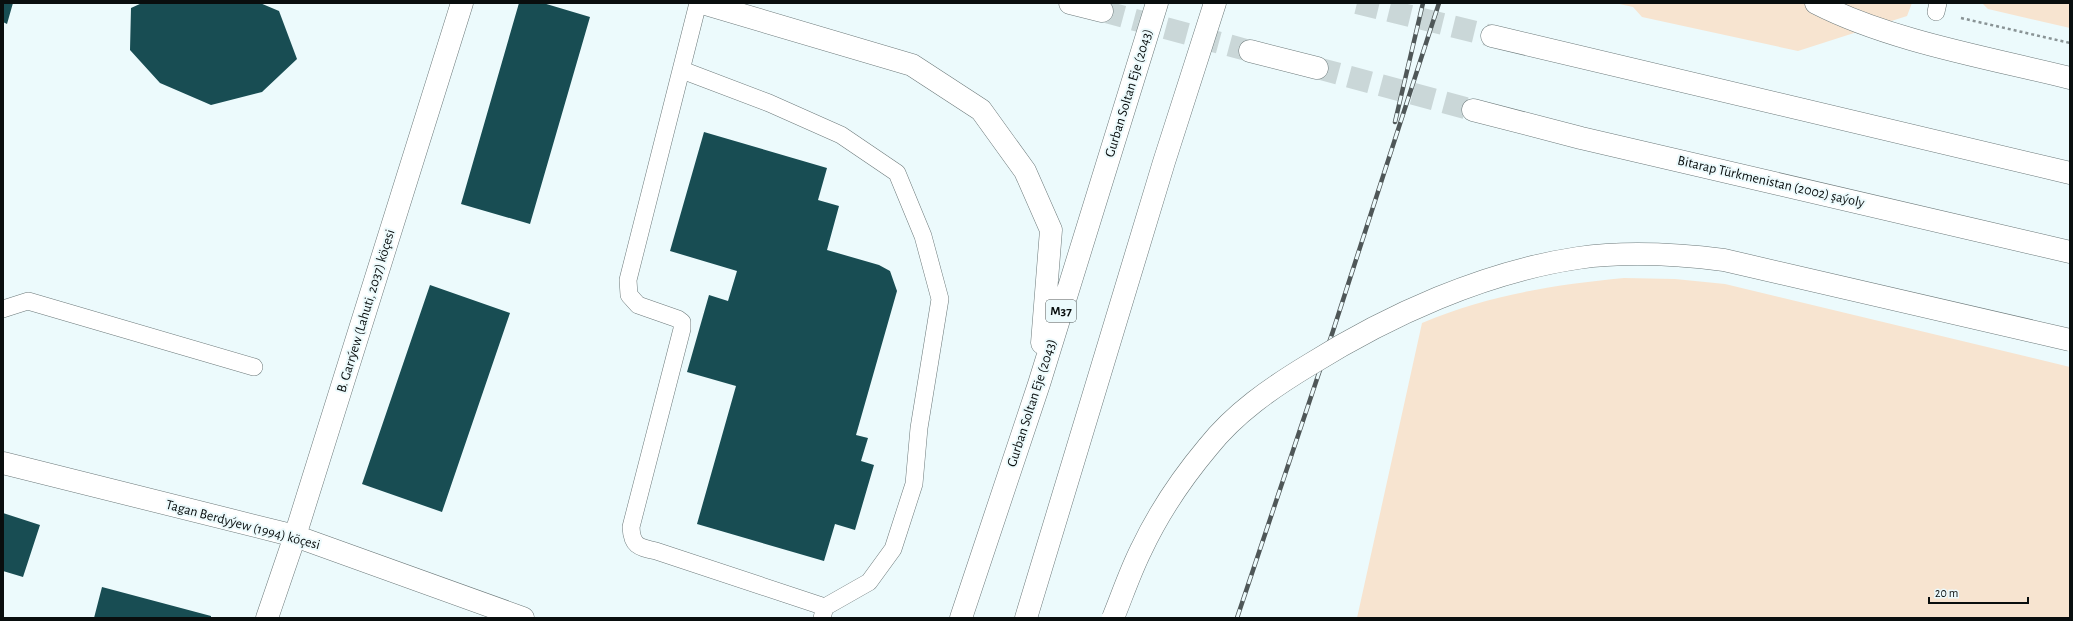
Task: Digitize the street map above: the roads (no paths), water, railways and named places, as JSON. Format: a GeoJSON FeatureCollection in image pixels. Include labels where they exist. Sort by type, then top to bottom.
{"type":"FeatureCollection","features":[{"type":"Feature","properties":{"kind":"main road","name":"B. Garrýew (Lahuti, 2037) köçesi"},"geometry":{"type":"LineString","coordinates":[[267,618],[295,536],[462,3]]}},
{"type":"Feature","properties":{"kind":"main road"},"geometry":{"type":"LineString","coordinates":[[702,3],[912,65],[981,110],[1025,171],[1051,230],[1039,384]]}},
{"type":"Feature","properties":{"kind":"main road"},"geometry":{"type":"LineString","coordinates":[[1070,3],[1102,11]]}},
{"type":"Feature","properties":{"kind":"main road","name":"Gurban Soltan Eje (2043)"},"geometry":{"type":"LineString","coordinates":[[962,618],[1039,384],[1157,3]]}},
{"type":"Feature","properties":{"kind":"main road"},"geometry":{"type":"LineString","coordinates":[[1026,618],[1164,162],[1215,3]]}},
{"type":"Feature","properties":{"kind":"main road"},"geometry":{"type":"LineString","coordinates":[[1816,3],[1880,29],[1936,46],[2070,78]]}},
{"type":"Feature","properties":{"kind":"main road"},"geometry":{"type":"LineString","coordinates":[[1492,36],[2070,173]]}},
{"type":"Feature","properties":{"kind":"main road"},"geometry":{"type":"LineString","coordinates":[[1250,50],[1316,68]]}},
{"type":"Feature","properties":{"kind":"main road","name":"Bitarap Türkmenistan (2002) şaýoly"},"geometry":{"type":"LineString","coordinates":[[1473,110],[1581,138],[2070,252]]}},
{"type":"Feature","properties":{"kind":"main road"},"geometry":{"type":"LineString","coordinates":[[1113,618],[1141,550],[1173,495],[1208,446],[1239,414],[1272,388],[1351,338],[1409,311],[1527,268],[1579,258],[1627,254],[1673,253],[1724,260],[2070,340]]}},
{"type":"Feature","properties":{"kind":"main road","name":"Tagan Berdyýew (1994) köçesi"},"geometry":{"type":"LineString","coordinates":[[3,463],[295,536],[523,618]]}},
{"type":"Feature","properties":{"kind":"lane"},"geometry":{"type":"LineString","coordinates":[[682,70],[769,103],[841,135],[897,173],[923,236],[940,299],[919,428],[914,484],[893,549],[869,582],[824,612],[656,551],[639,548],[632,538],[631,527],[682,329],[682,322],[678,319],[638,305],[629,295],[628,280],[698,3]]}},
{"type":"Feature","properties":{"kind":"lane"},"geometry":{"type":"LineString","coordinates":[[3,309],[28,301],[254,367]]}},
{"type":"Feature","properties":{"kind":"tunnel"},"geometry":{"type":"LineString","coordinates":[[1357,3],[1492,36]]}},
{"type":"Feature","properties":{"kind":"tunnel"},"geometry":{"type":"LineString","coordinates":[[1102,11],[1250,51]]}},
{"type":"Feature","properties":{"kind":"tunnel"},"geometry":{"type":"LineString","coordinates":[[1317,68],[1473,110]]}},
{"type":"Feature","properties":{"kind":"railway"},"geometry":{"type":"LineString","coordinates":[[1395,122],[1423,3]]}},
{"type":"Feature","properties":{"kind":"railway"},"geometry":{"type":"LineString","coordinates":[[1237,618],[1333,331],[1439,3]]}}]}
